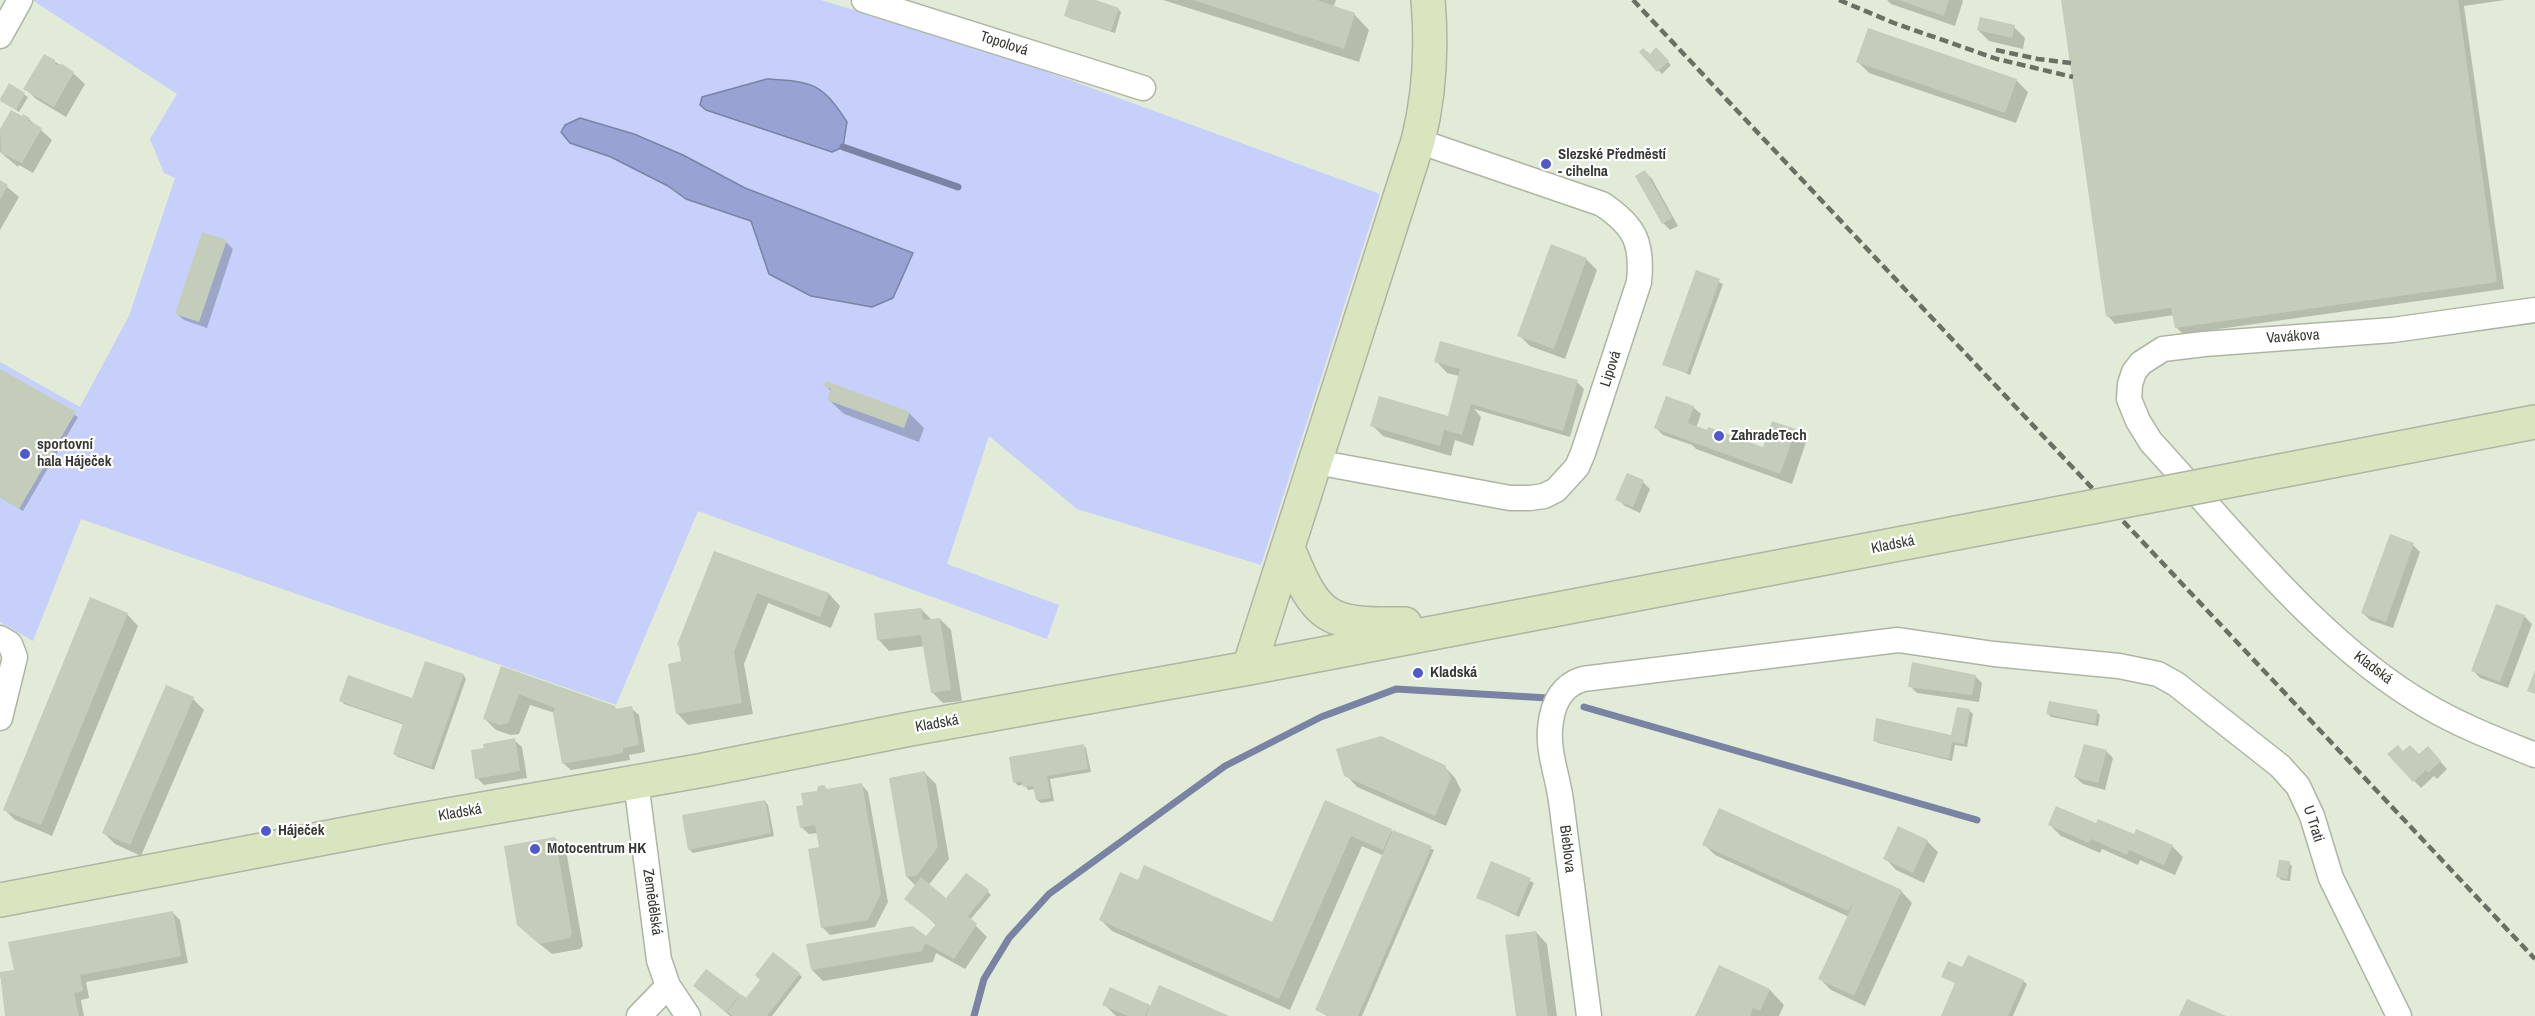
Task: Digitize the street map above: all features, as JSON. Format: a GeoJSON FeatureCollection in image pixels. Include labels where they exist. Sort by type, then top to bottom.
{"type":"FeatureCollection","features":[{"type":"Feature","properties":{"kind":"main road"},"geometry":{"type":"LineString","coordinates":[[1249,668],[1418,141],[1430,69],[1431,41],[1428,0]]}},
{"type":"Feature","properties":{"kind":"main road","name":"Kladská"},"geometry":{"type":"LineString","coordinates":[[0,900],[403,823],[636,782],[910,729],[1489,623],[2535,422]]}},
{"type":"Feature","properties":{"kind":"main road"},"geometry":{"type":"LineString","coordinates":[[1288,548],[1311,597],[1335,618],[1363,624],[1489,623]]}},
{"type":"Feature","properties":{"kind":"street"},"geometry":{"type":"LineString","coordinates":[[0,36],[20,0]]}},
{"type":"Feature","properties":{"kind":"street","name":"Topolová"},"geometry":{"type":"LineString","coordinates":[[864,0],[894,4],[1143,88]]}},
{"type":"Feature","properties":{"kind":"street","name":"Lipová"},"geometry":{"type":"LineString","coordinates":[[1316,462],[1510,498],[1537,497],[1556,490],[1577,467],[1583,453],[1640,282],[1642,261],[1636,237],[1618,214],[1602,204],[1418,141]]}},
{"type":"Feature","properties":{"kind":"street","name":"Vavákova"},"geometry":{"type":"LineString","coordinates":[[2151,442],[2138,421],[2129,399],[2130,384],[2134,372],[2141,363],[2163,349],[2393,330],[2535,310]]}},
{"type":"Feature","properties":{"kind":"street","name":"Kladská"},"geometry":{"type":"LineString","coordinates":[[2151,442],[2301,605],[2340,644],[2383,677],[2427,706],[2466,726],[2535,754]]}},
{"type":"Feature","properties":{"kind":"street"},"geometry":{"type":"LineString","coordinates":[[0,638],[10,644],[15,657],[0,718]]}},
{"type":"Feature","properties":{"kind":"street","name":"Bieblova"},"geometry":{"type":"LineString","coordinates":[[1589,1016],[1560,794],[1549,743],[1554,708],[1566,686],[1583,679],[1898,640],[1995,654],[2119,666],[2148,671],[2167,678]]}},
{"type":"Feature","properties":{"kind":"street","name":"U Trati"},"geometry":{"type":"LineString","coordinates":[[2167,678],[2280,766],[2298,786],[2312,816],[2331,878],[2399,1016]]}},
{"type":"Feature","properties":{"kind":"street","name":"Zemědělská"},"geometry":{"type":"LineString","coordinates":[[636,782],[659,960],[668,986],[688,1016]]}},
{"type":"Feature","properties":{"kind":"street"},"geometry":{"type":"LineString","coordinates":[[639,1016],[668,986]]}},
{"type":"Feature","properties":{"kind":"shaded area"},"geometry":{"type":"Polygon","coordinates":[[[32,0],[821,0],[1010,58],[1380,194],[1261,565],[1077,509],[989,436],[947,564],[1059,605],[1047,639],[698,511],[616,705],[81,519],[33,641],[0,622],[0,362],[80,407],[129,316],[175,178],[164,173],[150,139],[177,94],[32,0]]]}},
{"type":"Feature","properties":{"kind":"shaded area"},"geometry":{"type":"Polygon","coordinates":[[[767,79],[806,83],[830,99],[847,122],[843,147],[832,152],[706,110],[700,105],[702,97],[767,79]]]}},
{"type":"Feature","properties":{"kind":"shaded area"},"geometry":{"type":"Polygon","coordinates":[[[580,118],[634,134],[683,155],[745,188],[913,253],[893,298],[872,307],[811,296],[769,274],[751,221],[686,199],[668,186],[611,157],[570,143],[561,132],[565,125],[580,118]]]}},
{"type":"Feature","properties":{"kind":"building"},"geometry":{"type":"Polygon","coordinates":[[[1069,0],[1096,0],[1119,8],[1111,31],[1064,16],[1069,0]]]}},
{"type":"Feature","properties":{"kind":"building"},"geometry":{"type":"Polygon","coordinates":[[[1193,0],[1317,0],[1355,13],[1344,49],[1193,0]]]}},
{"type":"Feature","properties":{"kind":"building"},"geometry":{"type":"Polygon","coordinates":[[[1899,0],[1949,0],[1944,16],[1899,0]]]}},
{"type":"Feature","properties":{"kind":"building"},"geometry":{"type":"Polygon","coordinates":[[[2061,0],[2458,0],[2497,282],[2175,328],[2171,308],[2106,317],[2061,0]]]}},
{"type":"Feature","properties":{"kind":"building"},"geometry":{"type":"Polygon","coordinates":[[[1980,17],[2015,25],[2012,38],[1977,30],[1980,17]]]}},
{"type":"Feature","properties":{"kind":"building"},"geometry":{"type":"Polygon","coordinates":[[[1868,28],[2017,79],[2005,113],[1856,62],[1868,28]]]}},
{"type":"Feature","properties":{"kind":"building"},"geometry":{"type":"Polygon","coordinates":[[[1656,47],[1669,61],[1657,72],[1639,52],[1643,48],[1650,54],[1656,47]]]}},
{"type":"Feature","properties":{"kind":"building"},"geometry":{"type":"Polygon","coordinates":[[[44,54],[55,60],[55,65],[62,64],[74,72],[54,107],[23,89],[44,54]]]}},
{"type":"Feature","properties":{"kind":"building"},"geometry":{"type":"Polygon","coordinates":[[[9,83],[25,93],[16,110],[0,101],[9,83]]]}},
{"type":"Feature","properties":{"kind":"building"},"geometry":{"type":"Polygon","coordinates":[[[11,110],[30,118],[28,120],[42,128],[22,163],[1,153],[0,129],[11,110]]]}},
{"type":"Feature","properties":{"kind":"building"},"geometry":{"type":"Polygon","coordinates":[[[1645,170],[1672,218],[1662,224],[1635,176],[1645,170]]]}},
{"type":"Feature","properties":{"kind":"building"},"geometry":{"type":"Polygon","coordinates":[[[0,180],[8,185],[0,200],[0,180]]]}},
{"type":"Feature","properties":{"kind":"building"},"geometry":{"type":"Polygon","coordinates":[[[202,232],[227,240],[199,322],[175,314],[202,232]]]}},
{"type":"Feature","properties":{"kind":"building"},"geometry":{"type":"Polygon","coordinates":[[[1551,244],[1587,258],[1554,349],[1517,336],[1551,244]]]}},
{"type":"Feature","properties":{"kind":"building"},"geometry":{"type":"Polygon","coordinates":[[[1696,270],[1720,279],[1687,373],[1662,365],[1696,270]]]}},
{"type":"Feature","properties":{"kind":"building"},"geometry":{"type":"Polygon","coordinates":[[[1440,341],[1578,380],[1563,431],[1471,404],[1462,435],[1444,430],[1440,446],[1370,426],[1379,396],[1448,416],[1460,369],[1434,362],[1440,341]]]}},
{"type":"Feature","properties":{"kind":"building","name":"sportovní hala Háječek"},"geometry":{"type":"Polygon","coordinates":[[[0,369],[76,412],[19,509],[0,497],[0,369]]]}},
{"type":"Feature","properties":{"kind":"building"},"geometry":{"type":"Polygon","coordinates":[[[826,381],[910,412],[904,428],[827,400],[831,389],[824,386],[826,381]]]}},
{"type":"Feature","properties":{"kind":"building"},"geometry":{"type":"Polygon","coordinates":[[[1666,396],[1694,406],[1688,423],[1707,430],[1708,427],[1763,447],[1772,421],[1796,429],[1780,474],[1654,428],[1666,396]]]}},
{"type":"Feature","properties":{"kind":"building"},"geometry":{"type":"Polygon","coordinates":[[[1627,473],[1644,480],[1633,507],[1615,500],[1627,473]]]}},
{"type":"Feature","properties":{"kind":"building"},"geometry":{"type":"Polygon","coordinates":[[[2390,534],[2414,543],[2386,622],[2361,613],[2390,534]]]}},
{"type":"Feature","properties":{"kind":"building"},"geometry":{"type":"Polygon","coordinates":[[[714,551],[829,593],[820,617],[757,593],[734,652],[742,703],[676,714],[668,664],[681,661],[677,645],[714,551]]]}},
{"type":"Feature","properties":{"kind":"building"},"geometry":{"type":"Polygon","coordinates":[[[90,597],[128,613],[41,825],[3,810],[90,597]]]}},
{"type":"Feature","properties":{"kind":"building"},"geometry":{"type":"Polygon","coordinates":[[[2496,604],[2525,615],[2500,682],[2471,671],[2496,604]]]}},
{"type":"Feature","properties":{"kind":"building"},"geometry":{"type":"Polygon","coordinates":[[[921,608],[923,620],[940,618],[951,690],[931,693],[921,635],[877,640],[874,613],[921,608]]]}},
{"type":"Feature","properties":{"kind":"building"},"geometry":{"type":"Polygon","coordinates":[[[425,661],[464,674],[431,767],[393,754],[403,723],[339,701],[348,675],[412,698],[425,661]]]}},
{"type":"Feature","properties":{"kind":"building"},"geometry":{"type":"Polygon","coordinates":[[[1912,662],[1976,675],[1972,695],[1908,687],[1912,662]]]}},
{"type":"Feature","properties":{"kind":"building"},"geometry":{"type":"Polygon","coordinates":[[[501,666],[615,706],[616,709],[632,706],[639,745],[623,748],[623,753],[562,764],[553,714],[555,708],[519,694],[508,723],[499,725],[483,719],[501,666]]]}},
{"type":"Feature","properties":{"kind":"building"},"geometry":{"type":"Polygon","coordinates":[[[2535,670],[2535,694],[2527,691],[2535,670]]]}},
{"type":"Feature","properties":{"kind":"building"},"geometry":{"type":"Polygon","coordinates":[[[166,685],[194,697],[130,845],[102,833],[166,685]]]}},
{"type":"Feature","properties":{"kind":"building"},"geometry":{"type":"Polygon","coordinates":[[[2049,701],[2098,710],[2095,724],[2046,714],[2049,701]]]}},
{"type":"Feature","properties":{"kind":"building"},"geometry":{"type":"Polygon","coordinates":[[[1957,707],[1970,709],[1964,744],[1952,742],[1949,759],[1873,741],[1876,718],[1951,735],[1957,707]]]}},
{"type":"Feature","properties":{"kind":"building"},"geometry":{"type":"Polygon","coordinates":[[[1381,736],[1445,765],[1451,778],[1435,816],[1344,776],[1336,749],[1381,736]]]}},
{"type":"Feature","properties":{"kind":"building"},"geometry":{"type":"Polygon","coordinates":[[[515,738],[520,771],[475,779],[471,750],[484,748],[483,744],[515,738]]]}},
{"type":"Feature","properties":{"kind":"building"},"geometry":{"type":"Polygon","coordinates":[[[1084,744],[1088,769],[1047,776],[1051,798],[1036,800],[1033,786],[1023,787],[1022,781],[1013,783],[1009,757],[1084,744]]]}},
{"type":"Feature","properties":{"kind":"building"},"geometry":{"type":"Polygon","coordinates":[[[2084,744],[2107,750],[2098,783],[2074,777],[2084,744]]]}},
{"type":"Feature","properties":{"kind":"building"},"geometry":{"type":"Polygon","coordinates":[[[2398,745],[2403,751],[2410,745],[2419,754],[2428,746],[2441,761],[2428,773],[2426,770],[2413,782],[2387,754],[2398,745]]]}},
{"type":"Feature","properties":{"kind":"building"},"geometry":{"type":"Polygon","coordinates":[[[925,771],[938,847],[917,875],[906,877],[889,778],[925,771]]]}},
{"type":"Feature","properties":{"kind":"building"},"geometry":{"type":"Polygon","coordinates":[[[862,783],[881,894],[868,920],[821,928],[808,849],[819,847],[815,825],[800,828],[796,806],[803,805],[801,793],[817,791],[818,786],[824,785],[827,789],[862,783]]]}},
{"type":"Feature","properties":{"kind":"building"},"geometry":{"type":"Polygon","coordinates":[[[765,800],[771,833],[688,850],[682,815],[765,800]]]}},
{"type":"Feature","properties":{"kind":"building"},"geometry":{"type":"Polygon","coordinates":[[[1325,800],[1392,829],[1383,850],[1351,836],[1279,999],[1099,920],[1120,872],[1138,880],[1144,865],[1272,922],[1325,800]]]}},
{"type":"Feature","properties":{"kind":"building"},"geometry":{"type":"Polygon","coordinates":[[[2056,806],[2096,823],[2098,819],[2134,834],[2136,829],[2173,845],[2164,865],[2129,850],[2127,855],[2091,839],[2089,843],[2048,825],[2056,806]]]}},
{"type":"Feature","properties":{"kind":"building"},"geometry":{"type":"Polygon","coordinates":[[[1719,808],[1902,890],[1854,996],[1818,979],[1854,902],[1848,911],[1702,845],[1719,808]]]}},
{"type":"Feature","properties":{"kind":"building"},"geometry":{"type":"Polygon","coordinates":[[[1898,826],[1928,840],[1913,873],[1883,859],[1898,826]]]}},
{"type":"Feature","properties":{"kind":"building"},"geometry":{"type":"Polygon","coordinates":[[[1393,830],[1432,846],[1358,1016],[1329,1016],[1315,1010],[1393,830]]]}},
{"type":"Feature","properties":{"kind":"building"},"geometry":{"type":"Polygon","coordinates":[[[555,837],[572,934],[569,938],[539,944],[517,925],[504,846],[555,837]]]}},
{"type":"Feature","properties":{"kind":"building"},"geometry":{"type":"Polygon","coordinates":[[[2279,860],[2290,861],[2287,879],[2276,877],[2279,860]]]}},
{"type":"Feature","properties":{"kind":"building"},"geometry":{"type":"Polygon","coordinates":[[[1491,861],[1531,878],[1516,914],[1476,898],[1491,861]]]}},
{"type":"Feature","properties":{"kind":"building"},"geometry":{"type":"Polygon","coordinates":[[[966,873],[989,890],[968,916],[977,924],[954,959],[925,943],[922,951],[811,970],[806,944],[913,926],[926,936],[936,924],[904,899],[921,877],[946,898],[966,873]]]}},
{"type":"Feature","properties":{"kind":"building"},"geometry":{"type":"Polygon","coordinates":[[[173,911],[181,956],[80,975],[83,991],[74,993],[79,1016],[5,1016],[0,972],[14,970],[8,942],[173,911]]]}},
{"type":"Feature","properties":{"kind":"building"},"geometry":{"type":"Polygon","coordinates":[[[1536,931],[1548,1016],[1516,1016],[1505,935],[1536,931]]]}},
{"type":"Feature","properties":{"kind":"building"},"geometry":{"type":"Polygon","coordinates":[[[773,952],[800,973],[767,1016],[732,1016],[727,1012],[741,994],[746,998],[760,980],[755,975],[773,952]]]}},
{"type":"Feature","properties":{"kind":"building"},"geometry":{"type":"Polygon","coordinates":[[[1968,955],[2024,980],[2008,1016],[1941,1016],[1955,983],[1941,977],[1948,961],[1962,967],[1968,955]]]}},
{"type":"Feature","properties":{"kind":"building"},"geometry":{"type":"Polygon","coordinates":[[[1719,965],[1770,989],[1760,1011],[1753,1008],[1750,1016],[1695,1016],[1719,965]]]}},
{"type":"Feature","properties":{"kind":"building"},"geometry":{"type":"Polygon","coordinates":[[[706,969],[740,994],[726,1012],[693,986],[706,969]]]}},
{"type":"Feature","properties":{"kind":"building"},"geometry":{"type":"Polygon","coordinates":[[[1159,985],[1229,1016],[1146,1016],[1159,985]]]}},
{"type":"Feature","properties":{"kind":"building"},"geometry":{"type":"Polygon","coordinates":[[[1110,987],[1150,1005],[1145,1016],[1128,1016],[1102,1005],[1110,987]]]}},
{"type":"Feature","properties":{"kind":"building"},"geometry":{"type":"Polygon","coordinates":[[[2187,999],[2208,1008],[2226,1016],[2179,1016],[2187,999]]]}},
{"type":"Feature","properties":{"kind":"waterway"},"geometry":{"type":"LineString","coordinates":[[843,147],[958,187]]}},
{"type":"Feature","properties":{"kind":"waterway"},"geometry":{"type":"LineString","coordinates":[[974,1016],[984,979],[1009,938],[1049,894],[1225,766],[1321,717],[1396,689],[1548,698]]}},
{"type":"Feature","properties":{"kind":"waterway"},"geometry":{"type":"LineString","coordinates":[[1584,707],[1977,820]]}},
{"type":"Feature","properties":{"kind":"railway"},"geometry":{"type":"LineString","coordinates":[[1633,0],[2535,959]]}},
{"type":"Feature","properties":{"kind":"railway"},"geometry":{"type":"LineString","coordinates":[[1839,0],[1894,23],[1997,59],[2073,77]]}},
{"type":"Feature","properties":{"kind":"railway"},"geometry":{"type":"LineString","coordinates":[[1996,50],[2071,63]]}},
{"type":"Feature","properties":{"kind":"place","name":"Slezské Předměstí - cihelna"},"geometry":{"type":"Point","coordinates":[1546,164]}},
{"type":"Feature","properties":{"kind":"place","name":"ZahradeTech"},"geometry":{"type":"Point","coordinates":[1719,436]}},
{"type":"Feature","properties":{"kind":"place","name":"sportovní hala Háječek"},"geometry":{"type":"Point","coordinates":[25,454]}},
{"type":"Feature","properties":{"kind":"place","name":"Kladská"},"geometry":{"type":"Point","coordinates":[1418,673]}},
{"type":"Feature","properties":{"kind":"place","name":"Háječek"},"geometry":{"type":"Point","coordinates":[266,831]}},
{"type":"Feature","properties":{"kind":"place","name":"Motocentrum HK"},"geometry":{"type":"Point","coordinates":[535,849]}}]}
